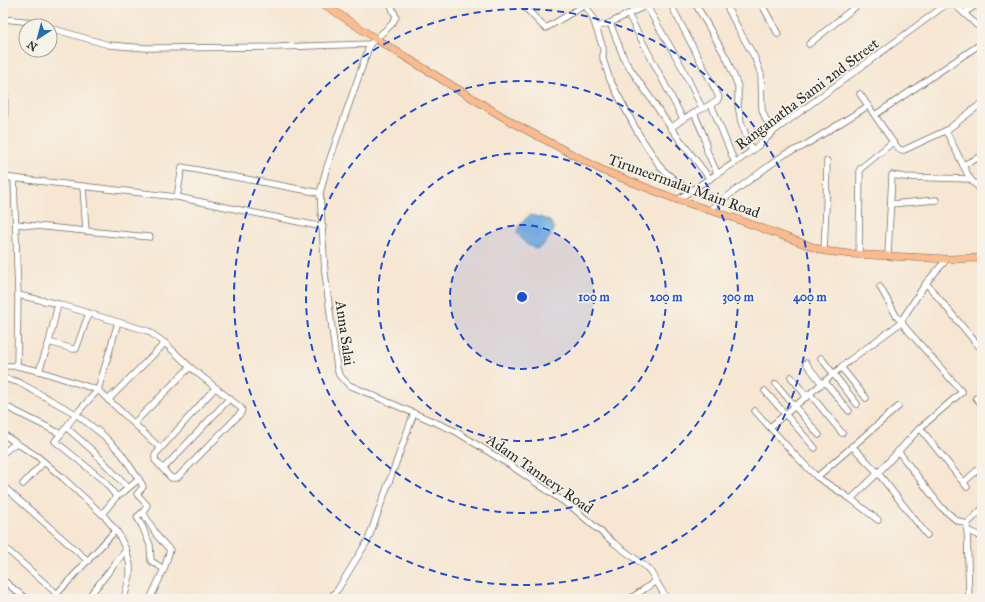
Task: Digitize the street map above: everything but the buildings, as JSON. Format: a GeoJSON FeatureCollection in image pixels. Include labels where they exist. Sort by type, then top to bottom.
{"type":"FeatureCollection","features":[{"type":"Feature","properties":{"kind":"main road","name":"Tiruneermalai Main Road"},"geometry":{"type":"LineString","coordinates":[[322,3],[376,39],[513,123],[604,171],[678,200],[824,251],[947,258],[982,258]]}},
{"type":"Feature","properties":{"kind":"street"},"geometry":{"type":"LineString","coordinates":[[58,30],[109,45],[145,48],[278,47],[370,44],[392,24],[396,17],[390,3]]}},
{"type":"Feature","properties":{"kind":"street"},"geometry":{"type":"LineString","coordinates":[[670,3],[719,97],[717,101],[683,119],[671,128]]}},
{"type":"Feature","properties":{"kind":"street"},"geometry":{"type":"LineString","coordinates":[[695,3],[727,60],[738,86],[738,105],[741,122],[752,151]]}},
{"type":"Feature","properties":{"kind":"street"},"geometry":{"type":"LineString","coordinates":[[726,3],[754,56],[761,74],[762,110],[766,120],[774,131]]}},
{"type":"Feature","properties":{"kind":"street"},"geometry":{"type":"LineString","coordinates":[[760,3],[778,34]]}},
{"type":"Feature","properties":{"kind":"street"},"geometry":{"type":"LineString","coordinates":[[809,44],[860,3]]}},
{"type":"Feature","properties":{"kind":"street","name":"Ranganatha Sami 2nd Street"},"geometry":{"type":"LineString","coordinates":[[678,200],[752,151],[765,141],[774,131],[948,3]]}},
{"type":"Feature","properties":{"kind":"street"},"geometry":{"type":"LineString","coordinates":[[953,3],[982,30]]}},
{"type":"Feature","properties":{"kind":"street"},"geometry":{"type":"LineString","coordinates":[[964,12],[979,3]]}},
{"type":"Feature","properties":{"kind":"street"},"geometry":{"type":"LineString","coordinates":[[524,4],[546,28],[584,4],[592,16],[596,27],[603,48],[603,59],[610,80],[638,133],[661,168],[677,182],[691,190]]}},
{"type":"Feature","properties":{"kind":"street"},"geometry":{"type":"LineString","coordinates":[[596,27],[610,23],[649,4],[702,108]]}},
{"type":"Feature","properties":{"kind":"street"},"geometry":{"type":"LineString","coordinates":[[628,14],[683,119]]}},
{"type":"Feature","properties":{"kind":"street"},"geometry":{"type":"LineString","coordinates":[[3,19],[18,20]]}},
{"type":"Feature","properties":{"kind":"street"},"geometry":{"type":"LineString","coordinates":[[610,23],[625,61],[671,128],[710,179]]}},
{"type":"Feature","properties":{"kind":"street"},"geometry":{"type":"LineString","coordinates":[[875,115],[982,43]]}},
{"type":"Feature","properties":{"kind":"street","name":"Anna Salai"},"geometry":{"type":"LineString","coordinates":[[370,44],[326,170],[320,193],[325,273],[339,375],[349,385],[414,413]]}},
{"type":"Feature","properties":{"kind":"street"},"geometry":{"type":"LineString","coordinates":[[3,74],[5,78],[4,177],[177,197],[323,227]]}},
{"type":"Feature","properties":{"kind":"street"},"geometry":{"type":"LineString","coordinates":[[860,94],[900,150],[904,150],[947,130],[982,103]]}},
{"type":"Feature","properties":{"kind":"street"},"geometry":{"type":"LineString","coordinates":[[711,104],[735,163]]}},
{"type":"Feature","properties":{"kind":"street"},"geometry":{"type":"LineString","coordinates":[[709,210],[785,154],[802,147],[868,106]]}},
{"type":"Feature","properties":{"kind":"street"},"geometry":{"type":"LineString","coordinates":[[694,113],[704,136],[707,151],[717,173]]}},
{"type":"Feature","properties":{"kind":"street"},"geometry":{"type":"LineString","coordinates":[[947,130],[947,133],[970,179],[982,194]]}},
{"type":"Feature","properties":{"kind":"street"},"geometry":{"type":"LineString","coordinates":[[859,254],[860,169],[893,142]]}},
{"type":"Feature","properties":{"kind":"street"},"geometry":{"type":"LineString","coordinates":[[963,165],[982,156]]}},
{"type":"Feature","properties":{"kind":"street"},"geometry":{"type":"LineString","coordinates":[[824,251],[827,161]]}},
{"type":"Feature","properties":{"kind":"street"},"geometry":{"type":"LineString","coordinates":[[177,197],[182,167],[320,193]]}},
{"type":"Feature","properties":{"kind":"street"},"geometry":{"type":"LineString","coordinates":[[888,255],[892,204],[892,175],[904,177],[970,179]]}},
{"type":"Feature","properties":{"kind":"street"},"geometry":{"type":"LineString","coordinates":[[14,179],[18,295],[17,366]]}},
{"type":"Feature","properties":{"kind":"street"},"geometry":{"type":"LineString","coordinates":[[83,186],[86,231]]}},
{"type":"Feature","properties":{"kind":"street"},"geometry":{"type":"LineString","coordinates":[[892,204],[936,200]]}},
{"type":"Feature","properties":{"kind":"street"},"geometry":{"type":"LineString","coordinates":[[16,224],[150,237]]}},
{"type":"Feature","properties":{"kind":"street"},"geometry":{"type":"LineString","coordinates":[[770,427],[841,368],[902,322],[903,318],[926,283],[947,258]]}},
{"type":"Feature","properties":{"kind":"street"},"geometry":{"type":"LineString","coordinates":[[926,283],[982,350]]}},
{"type":"Feature","properties":{"kind":"street"},"geometry":{"type":"LineString","coordinates":[[851,499],[878,473],[920,428],[962,392],[904,326],[897,317],[880,287]]}},
{"type":"Feature","properties":{"kind":"street"},"geometry":{"type":"LineString","coordinates":[[18,295],[58,304],[148,331],[165,343],[190,367],[241,408],[241,413],[177,478],[171,478],[155,460],[155,455],[215,388]]}},
{"type":"Feature","properties":{"kind":"street"},"geometry":{"type":"LineString","coordinates":[[39,371],[49,342],[58,304]]}},
{"type":"Feature","properties":{"kind":"street"},"geometry":{"type":"LineString","coordinates":[[49,342],[73,349],[76,348],[89,313]]}},
{"type":"Feature","properties":{"kind":"street"},"geometry":{"type":"LineString","coordinates":[[117,496],[104,481],[54,443],[67,428],[76,414],[98,390],[118,322]]}},
{"type":"Feature","properties":{"kind":"street"},"geometry":{"type":"LineString","coordinates":[[108,400],[165,343]]}},
{"type":"Feature","properties":{"kind":"street"},"geometry":{"type":"LineString","coordinates":[[821,358],[857,404]]}},
{"type":"Feature","properties":{"kind":"street"},"geometry":{"type":"LineString","coordinates":[[806,363],[849,411]]}},
{"type":"Feature","properties":{"kind":"street"},"geometry":{"type":"LineString","coordinates":[[3,366],[17,366],[39,371],[98,390],[160,448]]}},
{"type":"Feature","properties":{"kind":"street"},"geometry":{"type":"LineString","coordinates":[[134,423],[190,367]]}},
{"type":"Feature","properties":{"kind":"street"},"geometry":{"type":"LineString","coordinates":[[841,368],[866,398]]}},
{"type":"Feature","properties":{"kind":"street"},"geometry":{"type":"LineString","coordinates":[[791,377],[842,433]]}},
{"type":"Feature","properties":{"kind":"street"},"geometry":{"type":"LineString","coordinates":[[3,378],[18,382],[76,414],[103,435],[116,448],[139,479],[143,487],[137,494],[147,505],[144,511],[137,517],[150,544],[151,562],[164,570]]}},
{"type":"Feature","properties":{"kind":"street"},"geometry":{"type":"LineString","coordinates":[[776,384],[819,435]]}},
{"type":"Feature","properties":{"kind":"street"},"geometry":{"type":"LineString","coordinates":[[766,391],[785,415],[815,448]]}},
{"type":"Feature","properties":{"kind":"street"},"geometry":{"type":"LineString","coordinates":[[163,469],[230,398]]}},
{"type":"Feature","properties":{"kind":"street"},"geometry":{"type":"LineString","coordinates":[[976,398],[982,405]]}},
{"type":"Feature","properties":{"kind":"street"},"geometry":{"type":"LineString","coordinates":[[3,405],[61,434]]}},
{"type":"Feature","properties":{"kind":"street"},"geometry":{"type":"LineString","coordinates":[[818,477],[898,407]]}},
{"type":"Feature","properties":{"kind":"street"},"geometry":{"type":"LineString","coordinates":[[755,411],[795,455],[818,477],[851,499],[878,520]]}},
{"type":"Feature","properties":{"kind":"street"},"geometry":{"type":"LineString","coordinates":[[329,599],[338,589],[368,540],[414,413]]}},
{"type":"Feature","properties":{"kind":"street","name":"Adam Tannery Road"},"geometry":{"type":"LineString","coordinates":[[414,413],[455,431],[513,466],[573,508],[614,543],[645,566],[650,571],[665,598]]}},
{"type":"Feature","properties":{"kind":"street"},"geometry":{"type":"LineString","coordinates":[[67,428],[93,451],[128,488]]}},
{"type":"Feature","properties":{"kind":"street"},"geometry":{"type":"LineString","coordinates":[[920,428],[966,484],[982,466]]}},
{"type":"Feature","properties":{"kind":"street"},"geometry":{"type":"LineString","coordinates":[[3,434],[44,462],[102,514],[116,530],[126,550],[130,565],[130,576],[124,599]]}},
{"type":"Feature","properties":{"kind":"street"},"geometry":{"type":"LineString","coordinates":[[3,453],[16,443]]}},
{"type":"Feature","properties":{"kind":"street"},"geometry":{"type":"LineString","coordinates":[[852,446],[878,473],[927,535]]}},
{"type":"Feature","properties":{"kind":"street"},"geometry":{"type":"LineString","coordinates":[[898,451],[941,507],[956,520],[967,524]]}},
{"type":"Feature","properties":{"kind":"street"},"geometry":{"type":"LineString","coordinates":[[23,484],[44,462]]}},
{"type":"Feature","properties":{"kind":"street"},"geometry":{"type":"LineString","coordinates":[[102,514],[117,496],[139,479]]}},
{"type":"Feature","properties":{"kind":"street"},"geometry":{"type":"LineString","coordinates":[[3,486],[88,561]]}},
{"type":"Feature","properties":{"kind":"street"},"geometry":{"type":"LineString","coordinates":[[969,599],[967,524],[982,509]]}},
{"type":"Feature","properties":{"kind":"street"},"geometry":{"type":"LineString","coordinates":[[144,511],[144,514],[158,536],[170,550],[164,570],[150,599]]}},
{"type":"Feature","properties":{"kind":"street"},"geometry":{"type":"LineString","coordinates":[[52,599],[116,530]]}},
{"type":"Feature","properties":{"kind":"street"},"geometry":{"type":"LineString","coordinates":[[967,530],[982,537]]}},
{"type":"Feature","properties":{"kind":"street"},"geometry":{"type":"LineString","coordinates":[[3,546],[57,594]]}},
{"type":"Feature","properties":{"kind":"street"},"geometry":{"type":"LineString","coordinates":[[87,599],[126,550]]}},
{"type":"Feature","properties":{"kind":"street"},"geometry":{"type":"LineString","coordinates":[[3,580],[26,599]]}},
{"type":"Feature","properties":{"kind":"street"},"geometry":{"type":"LineString","coordinates":[[630,599],[656,581]]}},
{"type":"Feature","properties":{"kind":"water"},"geometry":{"type":"Polygon","coordinates":[[[531,215],[549,220],[554,227],[554,230],[547,241],[537,249],[526,244],[517,233],[522,222],[531,215]]]}}]}
